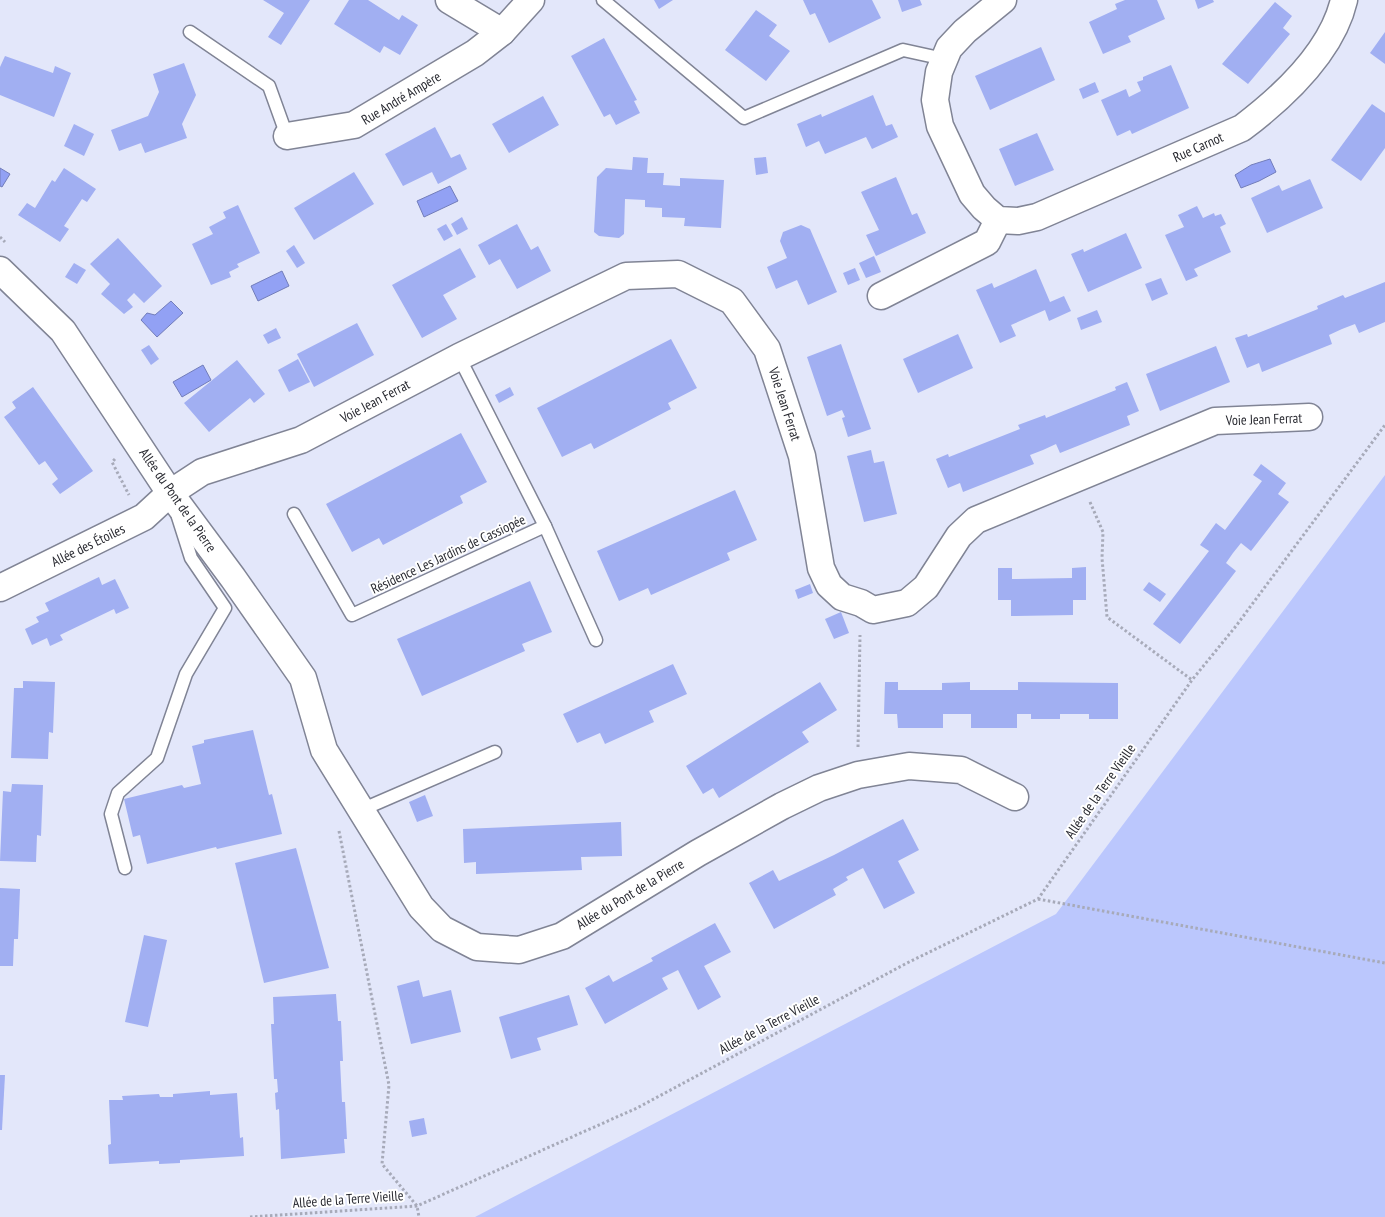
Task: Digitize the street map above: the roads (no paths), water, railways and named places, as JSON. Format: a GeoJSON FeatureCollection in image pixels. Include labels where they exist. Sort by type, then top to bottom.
{"type":"FeatureCollection","features":[{"type":"Feature","properties":{"kind":"street"},"geometry":{"type":"LineString","coordinates":[[449,0],[502,32]]}},
{"type":"Feature","properties":{"kind":"street","name":"Rue André Ampère"},"geometry":{"type":"LineString","coordinates":[[286,136],[354,125],[475,53],[502,32],[531,0]]}},
{"type":"Feature","properties":{"kind":"street"},"geometry":{"type":"LineString","coordinates":[[881,296],[987,242],[998,220],[972,194],[940,126],[936,100],[939,72],[949,48],[964,31],[1003,0]]}},
{"type":"Feature","properties":{"kind":"street","name":"Rue Carnot"},"geometry":{"type":"LineString","coordinates":[[998,220],[1018,221],[1037,217],[1242,128],[1267,109],[1303,73],[1328,38],[1342,9],[1344,0]]}},
{"type":"Feature","properties":{"kind":"street","name":"Allée du Pont de la Pierre"},"geometry":{"type":"LineString","coordinates":[[0,270],[63,331],[170,493],[234,578],[303,678],[324,750],[421,907],[442,929],[477,947],[519,950],[562,936],[698,853],[782,806],[820,788],[858,775],[909,766],[961,770],[1015,796]]}},
{"type":"Feature","properties":{"kind":"street","name":"Voie Jean Ferrat"},"geometry":{"type":"LineString","coordinates":[[170,493],[202,472],[302,440],[459,357],[626,276],[678,274],[732,301],[767,349],[802,456],[821,568],[829,585],[842,597],[861,603],[873,610],[907,603],[926,587],[959,536],[976,520],[1214,421],[1310,417]]}},
{"type":"Feature","properties":{"kind":"street","name":"Allée des Étoiles"},"geometry":{"type":"LineString","coordinates":[[0,588],[144,517],[170,493]]}},
{"type":"Feature","properties":{"kind":"lane"},"geometry":{"type":"LineString","coordinates":[[603,0],[744,118],[902,50],[944,59]]}},
{"type":"Feature","properties":{"kind":"lane","name":"Rue André Ampère"},"geometry":{"type":"LineString","coordinates":[[190,32],[269,86],[286,136]]}},
{"type":"Feature","properties":{"kind":"lane","name":"Résidence Les Jardins de Cassiopée"},"geometry":{"type":"LineString","coordinates":[[294,514],[352,615],[545,526],[459,357]]}},
{"type":"Feature","properties":{"kind":"lane"},"geometry":{"type":"LineString","coordinates":[[125,868],[111,814],[118,793],[157,758],[186,674],[225,608],[191,558],[170,493]]}},
{"type":"Feature","properties":{"kind":"lane"},"geometry":{"type":"LineString","coordinates":[[545,526],[596,640]]}},
{"type":"Feature","properties":{"kind":"lane"},"geometry":{"type":"LineString","coordinates":[[360,810],[495,752]]}}]}
